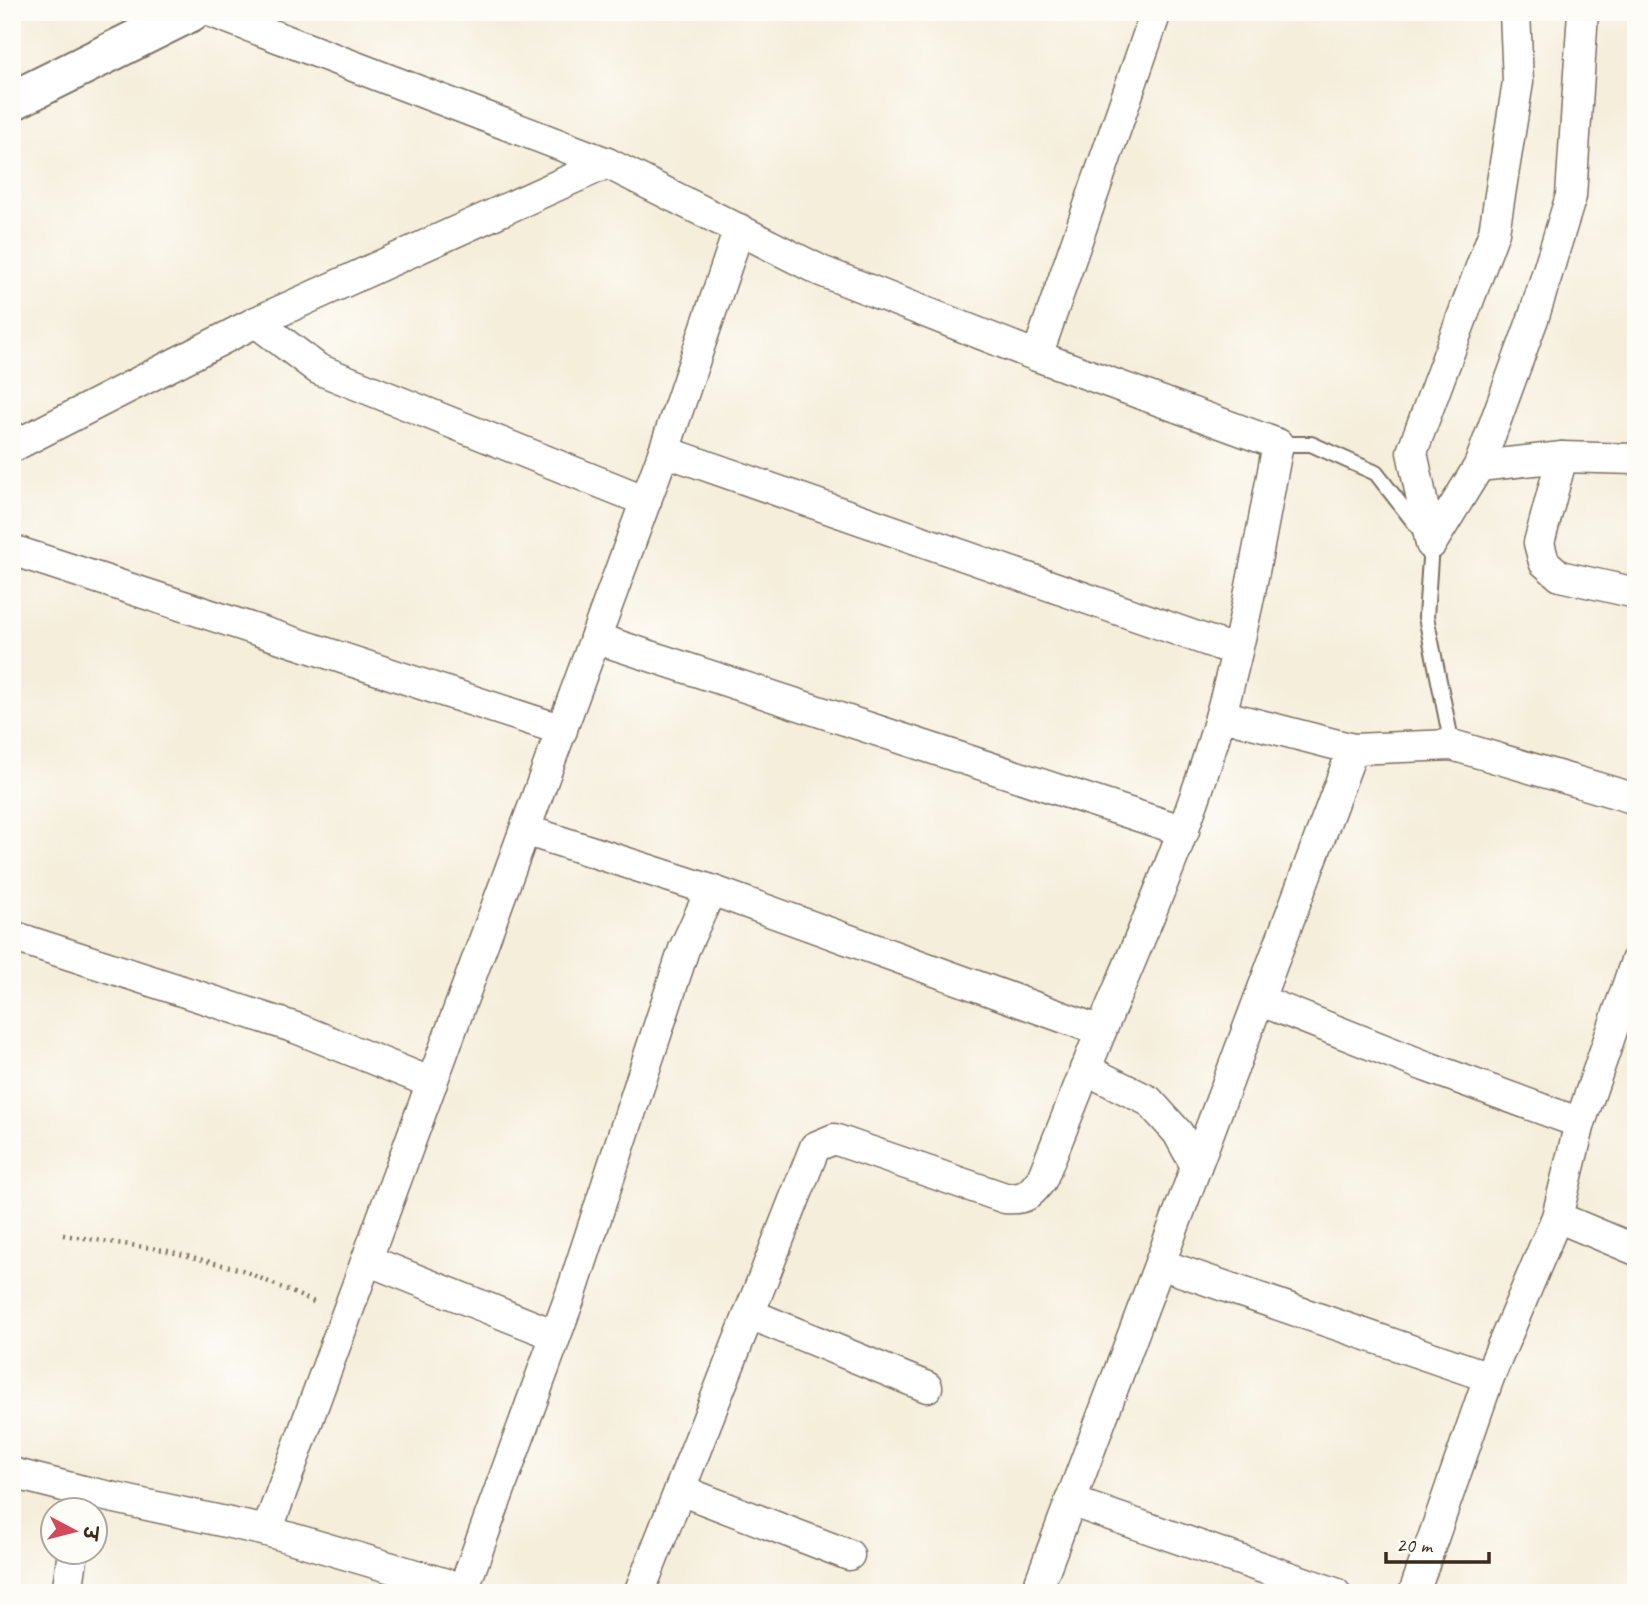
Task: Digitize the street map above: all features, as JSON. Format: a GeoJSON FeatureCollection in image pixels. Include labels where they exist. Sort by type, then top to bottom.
{"type":"FeatureCollection","features":[{"type":"Feature","properties":{"kind":"street"},"geometry":{"type":"LineString","coordinates":[[12,101],[191,12]]}},
{"type":"Feature","properties":{"kind":"street"},"geometry":{"type":"LineString","coordinates":[[212,12],[607,163],[821,271],[1037,356],[1278,444],[1237,652],[1221,715],[1184,831],[1042,1180],[1032,1192],[1019,1199],[1005,1198],[834,1139],[815,1147],[639,1593]]}},
{"type":"Feature","properties":{"kind":"street"},"geometry":{"type":"LineString","coordinates":[[1037,356],[1156,12]]}},
{"type":"Feature","properties":{"kind":"street"},"geometry":{"type":"LineString","coordinates":[[1431,544],[1412,452],[1494,232],[1518,82],[1515,12]]}},
{"type":"Feature","properties":{"kind":"street"},"geometry":{"type":"LineString","coordinates":[[1431,544],[1479,466],[1534,316],[1571,196],[1583,12]]}},
{"type":"Feature","properties":{"kind":"street"},"geometry":{"type":"LineString","coordinates":[[12,447],[256,322],[607,163]]}},
{"type":"Feature","properties":{"kind":"street"},"geometry":{"type":"LineString","coordinates":[[267,1531],[646,501],[739,229]]}},
{"type":"Feature","properties":{"kind":"street"},"geometry":{"type":"LineString","coordinates":[[256,322],[318,369],[646,501]]}},
{"type":"Feature","properties":{"kind":"street"},"geometry":{"type":"LineString","coordinates":[[664,451],[1237,652]]}},
{"type":"Feature","properties":{"kind":"street"},"geometry":{"type":"LineString","coordinates":[[1479,466],[1562,457],[1636,459]]}},
{"type":"Feature","properties":{"kind":"street"},"geometry":{"type":"LineString","coordinates":[[1562,457],[1539,543],[1544,562],[1560,576],[1636,593]]}},
{"type":"Feature","properties":{"kind":"street"},"geometry":{"type":"LineString","coordinates":[[12,550],[562,730]]}},
{"type":"Feature","properties":{"kind":"street"},"geometry":{"type":"LineString","coordinates":[[595,638],[1184,831]]}},
{"type":"Feature","properties":{"kind":"street"},"geometry":{"type":"LineString","coordinates":[[1221,715],[1353,749],[1452,745],[1636,799]]}},
{"type":"Feature","properties":{"kind":"street"},"geometry":{"type":"LineString","coordinates":[[1036,1593],[1353,749]]}},
{"type":"Feature","properties":{"kind":"street"},"geometry":{"type":"LineString","coordinates":[[525,830],[711,890],[1101,1031]]}},
{"type":"Feature","properties":{"kind":"street"},"geometry":{"type":"LineString","coordinates":[[108,1504],[267,1531],[462,1591],[555,1335],[684,949],[711,890]]}},
{"type":"Feature","properties":{"kind":"street"},"geometry":{"type":"LineString","coordinates":[[12,936],[296,1028],[432,1083]]}},
{"type":"Feature","properties":{"kind":"street"},"geometry":{"type":"LineString","coordinates":[[1414,1593],[1489,1377],[1557,1217],[1580,1123],[1636,961]]}},
{"type":"Feature","properties":{"kind":"street"},"geometry":{"type":"LineString","coordinates":[[1259,1000],[1425,1066],[1580,1123]]}},
{"type":"Feature","properties":{"kind":"street"},"geometry":{"type":"LineString","coordinates":[[1085,1069],[1149,1101],[1178,1133],[1196,1166]]}},
{"type":"Feature","properties":{"kind":"street"},"geometry":{"type":"LineString","coordinates":[[1557,1217],[1636,1250]]}},
{"type":"Feature","properties":{"kind":"street"},"geometry":{"type":"LineString","coordinates":[[367,1260],[555,1335]]}},
{"type":"Feature","properties":{"kind":"street"},"geometry":{"type":"LineString","coordinates":[[1160,1265],[1489,1377]]}},
{"type":"Feature","properties":{"kind":"street"},"geometry":{"type":"LineString","coordinates":[[750,1314],[927,1387]]}},
{"type":"Feature","properties":{"kind":"street"},"geometry":{"type":"LineString","coordinates":[[12,1473],[72,1496]]}},
{"type":"Feature","properties":{"kind":"street"},"geometry":{"type":"LineString","coordinates":[[680,1490],[849,1555]]}},
{"type":"Feature","properties":{"kind":"street"},"geometry":{"type":"LineString","coordinates":[[1070,1501],[1335,1593]]}},
{"type":"Feature","properties":{"kind":"street"},"geometry":{"type":"LineString","coordinates":[[67,1593],[71,1566]]}},
{"type":"Feature","properties":{"kind":"lane"},"geometry":{"type":"LineString","coordinates":[[1278,444],[1311,444],[1376,473],[1431,544],[1426,617],[1452,745]]}},
{"type":"Feature","properties":{"kind":"path"},"geometry":{"type":"LineString","coordinates":[[63,1235],[164,1250],[242,1270],[346,1316]]}}]}
